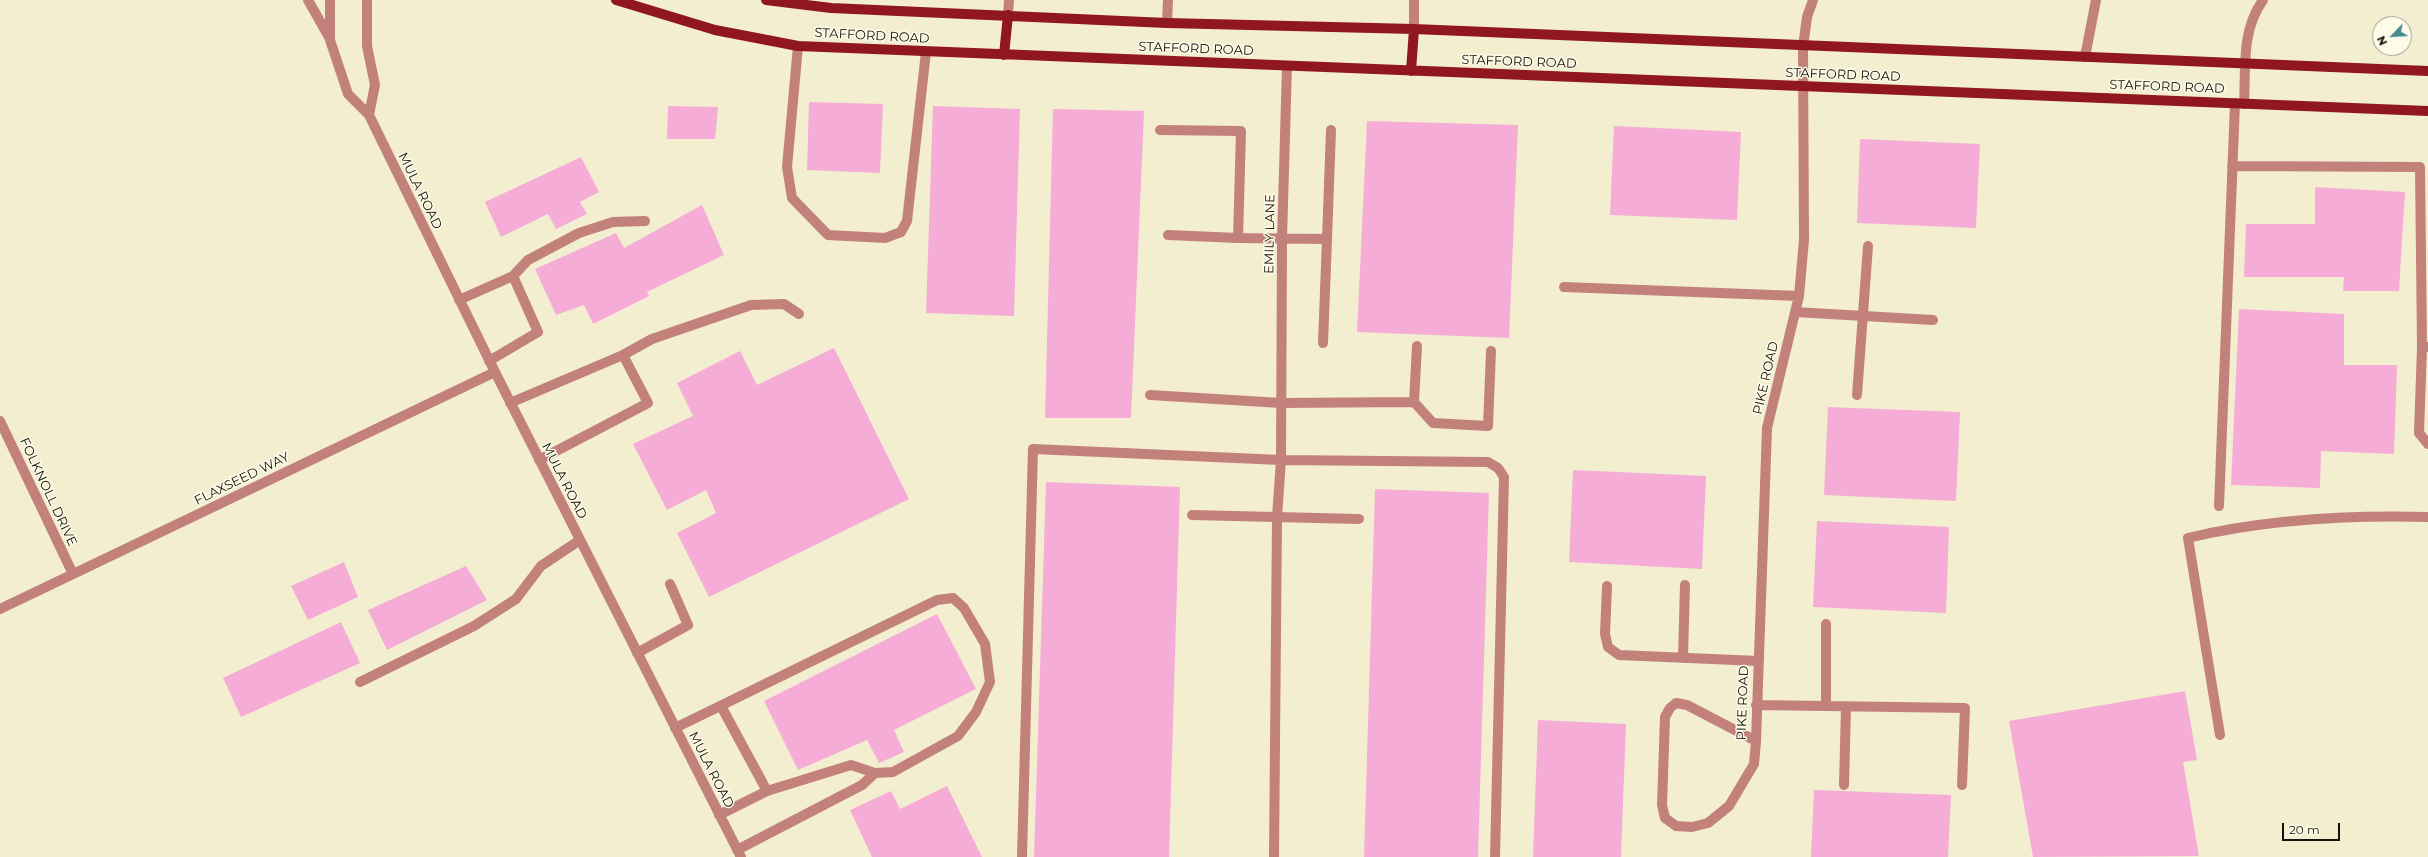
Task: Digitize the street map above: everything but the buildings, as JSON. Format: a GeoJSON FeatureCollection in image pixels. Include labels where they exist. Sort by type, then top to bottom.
{"type":"FeatureCollection","features":[{"type":"Feature","properties":{"kind":"main road","name":"STAFFORD ROAD"},"geometry":{"type":"LineString","coordinates":[[616,0],[701,27],[747,38],[798,46],[2428,111]]}},
{"type":"Feature","properties":{"kind":"main road","name":"STAFFORD ROAD"},"geometry":{"type":"LineString","coordinates":[[772,1],[832,8],[1167,23],[1414,29],[1803,47],[2428,71]]}},
{"type":"Feature","properties":{"kind":"main road"},"geometry":{"type":"LineString","coordinates":[[1004,55],[1008,15]]}},
{"type":"Feature","properties":{"kind":"main road"},"geometry":{"type":"LineString","coordinates":[[1411,70],[1414,29]]}},
{"type":"Feature","properties":{"kind":"street"},"geometry":{"type":"LineString","coordinates":[[308,0],[330,40]]}},
{"type":"Feature","properties":{"kind":"street","name":"MULA ROAD"},"geometry":{"type":"LineString","coordinates":[[330,0],[330,40],[348,94],[369,115],[510,403],[739,853]]}},
{"type":"Feature","properties":{"kind":"street"},"geometry":{"type":"LineString","coordinates":[[367,0],[367,46],[374,85],[369,115]]}},
{"type":"Feature","properties":{"kind":"street"},"geometry":{"type":"LineString","coordinates":[[1008,15],[1009,0]]}},
{"type":"Feature","properties":{"kind":"street"},"geometry":{"type":"LineString","coordinates":[[1167,23],[1168,0]]}},
{"type":"Feature","properties":{"kind":"street"},"geometry":{"type":"LineString","coordinates":[[1414,0],[1414,29]]}},
{"type":"Feature","properties":{"kind":"street","name":"PIKE ROAD"},"geometry":{"type":"LineString","coordinates":[[1756,740],[1687,705],[1676,703],[1670,708],[1665,717],[1662,805],[1665,818],[1676,826],[1692,827],[1708,824],[1729,806],[1754,764],[1756,740],[1756,705],[1768,428],[1799,296],[1804,240],[1802,86],[1803,47],[1808,17],[1813,0]]}},
{"type":"Feature","properties":{"kind":"street"},"geometry":{"type":"LineString","coordinates":[[2086,57],[2096,0]]}},
{"type":"Feature","properties":{"kind":"street"},"geometry":{"type":"LineString","coordinates":[[2219,506],[2232,166],[2246,64],[2246,41],[2253,14],[2263,0]]}},
{"type":"Feature","properties":{"kind":"street"},"geometry":{"type":"LineString","coordinates":[[798,46],[787,167],[792,198],[828,235],[885,238],[901,232],[908,221],[926,52]]}},
{"type":"Feature","properties":{"kind":"street","name":"EMILY LANE"},"geometry":{"type":"LineString","coordinates":[[1274,857],[1277,517],[1281,460],[1282,239],[1287,66]]}},
{"type":"Feature","properties":{"kind":"street"},"geometry":{"type":"LineString","coordinates":[[1160,130],[1241,131],[1238,238]]}},
{"type":"Feature","properties":{"kind":"street"},"geometry":{"type":"LineString","coordinates":[[1323,344],[1331,130]]}},
{"type":"Feature","properties":{"kind":"street"},"geometry":{"type":"LineString","coordinates":[[2232,166],[2420,168],[2425,347],[2418,433],[2428,444]]}},
{"type":"Feature","properties":{"kind":"street"},"geometry":{"type":"LineString","coordinates":[[459,300],[513,276],[528,260],[579,233],[613,222],[645,221]]}},
{"type":"Feature","properties":{"kind":"street"},"geometry":{"type":"LineString","coordinates":[[1168,235],[1238,238],[1327,239]]}},
{"type":"Feature","properties":{"kind":"street"},"geometry":{"type":"LineString","coordinates":[[1857,395],[1868,246]]}},
{"type":"Feature","properties":{"kind":"street"},"geometry":{"type":"LineString","coordinates":[[489,361],[538,332],[513,276]]}},
{"type":"Feature","properties":{"kind":"street"},"geometry":{"type":"LineString","coordinates":[[1564,287],[1799,296]]}},
{"type":"Feature","properties":{"kind":"street"},"geometry":{"type":"LineString","coordinates":[[510,403],[623,356],[652,339],[751,306],[784,304],[799,314]]}},
{"type":"Feature","properties":{"kind":"street"},"geometry":{"type":"LineString","coordinates":[[1795,312],[1933,320]]}},
{"type":"Feature","properties":{"kind":"street"},"geometry":{"type":"LineString","coordinates":[[1417,346],[1414,402],[1433,422],[1488,426],[1491,351]]}},
{"type":"Feature","properties":{"kind":"street"},"geometry":{"type":"LineString","coordinates":[[539,460],[648,403],[623,356]]}},
{"type":"Feature","properties":{"kind":"street","name":"FLAXSEED WAY"},"geometry":{"type":"LineString","coordinates":[[0,609],[495,372]]}},
{"type":"Feature","properties":{"kind":"street"},"geometry":{"type":"LineString","coordinates":[[1150,395],[1281,403],[1414,402]]}},
{"type":"Feature","properties":{"kind":"street","name":"FOLKNOLL DRIVE"},"geometry":{"type":"LineString","coordinates":[[0,421],[73,574]]}},
{"type":"Feature","properties":{"kind":"street"},"geometry":{"type":"LineString","coordinates":[[1022,857],[1033,449],[1281,460],[1488,462],[1498,468],[1504,477],[1495,857]]}},
{"type":"Feature","properties":{"kind":"street"},"geometry":{"type":"LineString","coordinates":[[1192,515],[1359,519]]}},
{"type":"Feature","properties":{"kind":"street"},"geometry":{"type":"LineString","coordinates":[[2220,735],[2188,538],[2227,529],[2304,519],[2373,516],[2428,517]]}},
{"type":"Feature","properties":{"kind":"street"},"geometry":{"type":"LineString","coordinates":[[360,682],[474,626],[516,599],[541,566],[580,540]]}},
{"type":"Feature","properties":{"kind":"street"},"geometry":{"type":"LineString","coordinates":[[637,653],[688,624],[670,584]]}},
{"type":"Feature","properties":{"kind":"street"},"geometry":{"type":"LineString","coordinates":[[1683,658],[1685,585]]}},
{"type":"Feature","properties":{"kind":"street"},"geometry":{"type":"LineString","coordinates":[[1607,586],[1605,634],[1608,647],[1618,655],[1758,661]]}},
{"type":"Feature","properties":{"kind":"street"},"geometry":{"type":"LineString","coordinates":[[675,728],[937,600],[953,598],[964,608],[985,644],[990,682],[976,712],[958,736],[893,772],[875,773],[851,765],[766,791],[719,815]]}},
{"type":"Feature","properties":{"kind":"street"},"geometry":{"type":"LineString","coordinates":[[1826,624],[1826,706]]}},
{"type":"Feature","properties":{"kind":"street"},"geometry":{"type":"LineString","coordinates":[[1756,705],[1966,708],[1962,785]]}},
{"type":"Feature","properties":{"kind":"street"},"geometry":{"type":"LineString","coordinates":[[722,706],[766,791]]}},
{"type":"Feature","properties":{"kind":"street"},"geometry":{"type":"LineString","coordinates":[[1844,785],[1846,707]]}},
{"type":"Feature","properties":{"kind":"street"},"geometry":{"type":"LineString","coordinates":[[739,853],[862,785],[875,773]]}}]}
